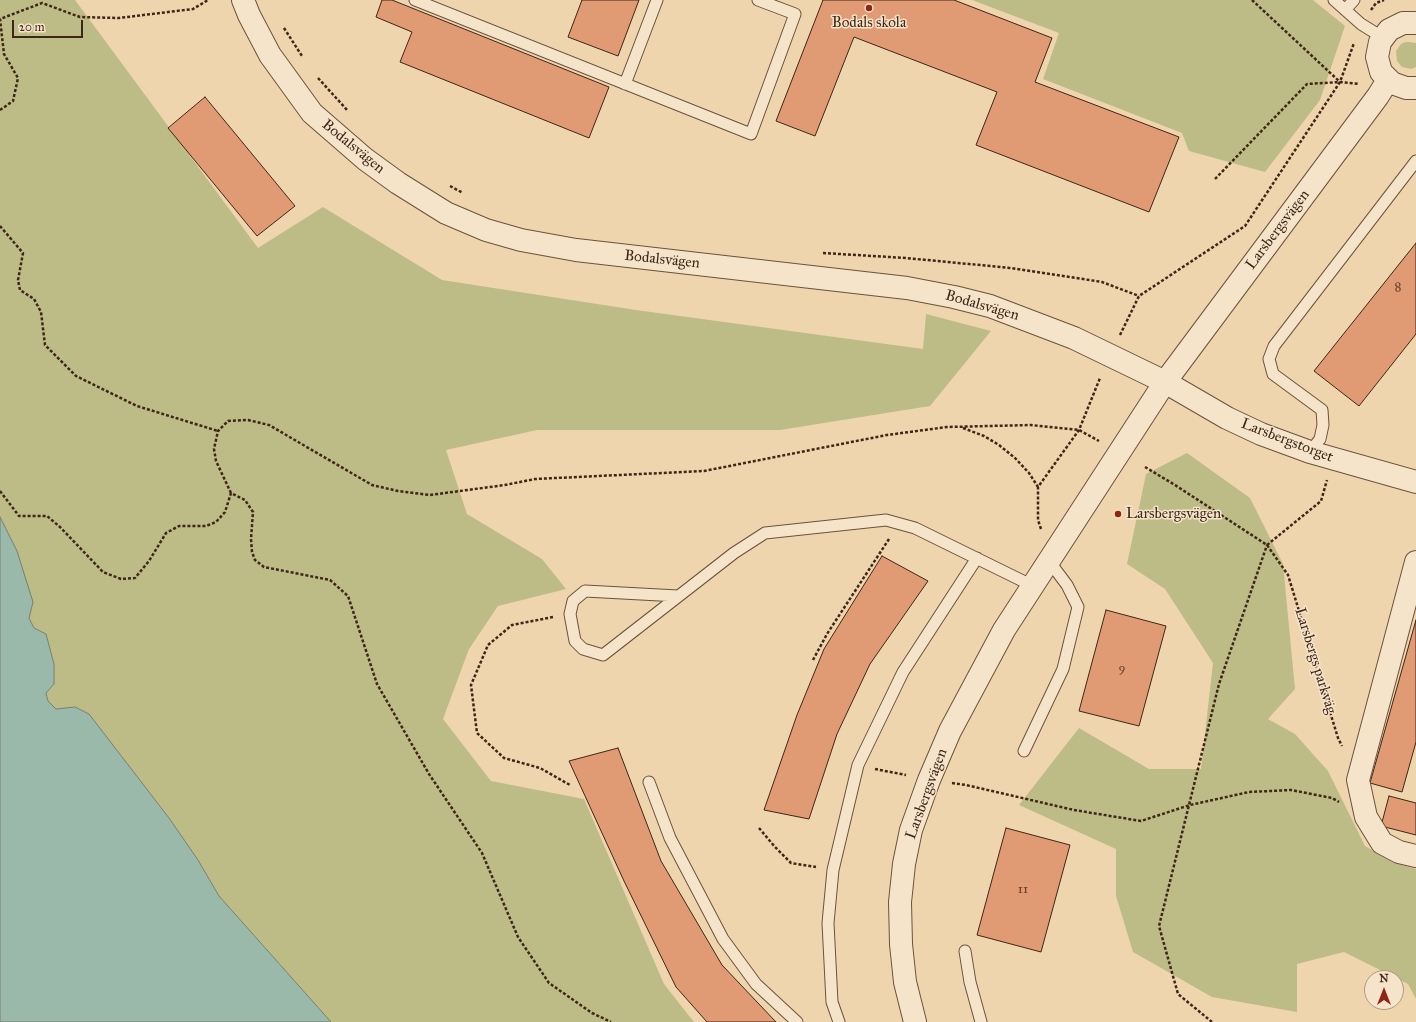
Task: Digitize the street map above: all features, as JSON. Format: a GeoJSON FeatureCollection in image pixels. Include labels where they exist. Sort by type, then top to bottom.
{"type":"FeatureCollection","features":[{"type":"Feature","properties":{"kind":"street","name":"Bodalsvägen"},"geometry":{"type":"LineString","coordinates":[[242,0],[270,55],[312,113],[365,159],[398,183],[446,213],[486,230],[521,240],[576,250],[907,288],[954,297],[990,306],[1074,338],[1165,382]]}},
{"type":"Feature","properties":{"kind":"street"},"geometry":{"type":"LineString","coordinates":[[1416,23],[1408,22],[1398,25],[1382,37],[1378,47],[1377,62],[1381,72],[1383,88],[1416,88]]}},
{"type":"Feature","properties":{"kind":"street","name":"Larsbergsvägen"},"geometry":{"type":"LineString","coordinates":[[915,1022],[905,982],[901,944],[900,902],[904,864],[911,830],[929,780],[950,731],[1004,630],[1165,382],[1383,88]]}},
{"type":"Feature","properties":{"kind":"street","name":"Larsbergstorget"},"geometry":{"type":"LineString","coordinates":[[1165,382],[1228,418],[1260,434],[1310,452],[1415,477]]}},
{"type":"Feature","properties":{"kind":"street"},"geometry":{"type":"LineString","coordinates":[[1416,562],[1358,780],[1366,817],[1382,843],[1399,852],[1416,856]]}},
{"type":"Feature","properties":{"kind":"lane"},"geometry":{"type":"LineString","coordinates":[[415,0],[751,134],[795,14],[758,0]]}},
{"type":"Feature","properties":{"kind":"lane"},"geometry":{"type":"LineString","coordinates":[[625,84],[657,0]]}},
{"type":"Feature","properties":{"kind":"lane"},"geometry":{"type":"LineString","coordinates":[[1334,0],[1361,24],[1382,37]]}},
{"type":"Feature","properties":{"kind":"lane"},"geometry":{"type":"LineString","coordinates":[[1345,10],[1354,0]]}},
{"type":"Feature","properties":{"kind":"lane"},"geometry":{"type":"LineString","coordinates":[[1310,452],[1320,439],[1323,426],[1322,410],[1273,374],[1269,359],[1274,346],[1416,160]]}},
{"type":"Feature","properties":{"kind":"lane"},"geometry":{"type":"LineString","coordinates":[[678,596],[585,591],[573,601],[570,614],[575,641],[583,649],[603,654],[734,553],[765,534],[886,520],[915,528],[1033,586]]}},
{"type":"Feature","properties":{"kind":"lane"},"geometry":{"type":"LineString","coordinates":[[839,1022],[832,1002],[828,923],[832,870],[858,765],[903,672],[977,558]]}},
{"type":"Feature","properties":{"kind":"lane"},"geometry":{"type":"LineString","coordinates":[[1024,751],[1063,669],[1078,607],[1067,585],[1049,561]]}},
{"type":"Feature","properties":{"kind":"lane"},"geometry":{"type":"LineString","coordinates":[[649,782],[670,838],[723,939],[756,984],[797,1022]]}},
{"type":"Feature","properties":{"kind":"lane"},"geometry":{"type":"LineString","coordinates":[[965,951],[970,982],[981,1022]]}},
{"type":"Feature","properties":{"kind":"path"},"geometry":{"type":"LineString","coordinates":[[0,110],[13,101],[18,78],[4,54],[0,18],[42,3],[80,17],[119,18],[193,9],[208,0]]}},
{"type":"Feature","properties":{"kind":"path"},"geometry":{"type":"LineString","coordinates":[[1252,0],[1340,82]]}},
{"type":"Feature","properties":{"kind":"path"},"geometry":{"type":"LineString","coordinates":[[1119,338],[1140,296],[1245,226],[1340,82],[1361,24],[1376,3],[1384,0]]}},
{"type":"Feature","properties":{"kind":"path"},"geometry":{"type":"LineString","coordinates":[[282,24],[304,60]]}},
{"type":"Feature","properties":{"kind":"path"},"geometry":{"type":"LineString","coordinates":[[317,77],[351,114]]}},
{"type":"Feature","properties":{"kind":"path"},"geometry":{"type":"LineString","coordinates":[[1215,179],[1307,84],[1340,82],[1383,88]]}},
{"type":"Feature","properties":{"kind":"path"},"geometry":{"type":"LineString","coordinates":[[449,186],[464,193]]}},
{"type":"Feature","properties":{"kind":"path"},"geometry":{"type":"LineString","coordinates":[[0,226],[23,253],[18,280],[20,290],[34,299],[41,312],[45,345],[76,376],[137,406],[218,431]]}},
{"type":"Feature","properties":{"kind":"path"},"geometry":{"type":"LineString","coordinates":[[818,253],[906,258],[1011,268],[1102,282],[1140,296]]}},
{"type":"Feature","properties":{"kind":"path"},"geometry":{"type":"LineString","coordinates":[[1038,487],[1079,430],[1100,378]]}},
{"type":"Feature","properties":{"kind":"path"},"geometry":{"type":"LineString","coordinates":[[611,1022],[592,1013],[550,983],[518,937],[482,853],[429,774],[377,684],[348,596],[330,580],[264,567],[256,560],[252,552],[251,539],[253,512],[245,500],[231,493],[216,461],[214,449],[218,431],[228,421],[248,420],[269,426],[372,485],[398,491],[430,494],[505,485],[535,479],[704,471],[887,435],[947,427],[1031,426],[1079,430],[1105,444]]}},
{"type":"Feature","properties":{"kind":"path"},"geometry":{"type":"LineString","coordinates":[[961,427],[999,444],[1029,473],[1038,487],[1038,520],[1049,561]]}},
{"type":"Feature","properties":{"kind":"path"},"geometry":{"type":"LineString","coordinates":[[1212,1022],[1178,994],[1159,926],[1219,684],[1267,545],[1321,500],[1333,458]]}},
{"type":"Feature","properties":{"kind":"path","name":"Larsbergs parkväg"},"geometry":{"type":"LineString","coordinates":[[1145,467],[1267,545],[1288,575],[1338,738],[1358,780]]}},
{"type":"Feature","properties":{"kind":"path"},"geometry":{"type":"LineString","coordinates":[[0,491],[19,516],[47,516],[60,527],[103,572],[121,579],[135,578],[149,561],[166,534],[172,530],[179,526],[206,526],[216,522],[225,512],[231,493]]}},
{"type":"Feature","properties":{"kind":"path"},"geometry":{"type":"LineString","coordinates":[[813,660],[828,634],[899,524]]}},
{"type":"Feature","properties":{"kind":"path"},"geometry":{"type":"LineString","coordinates":[[570,614],[512,625],[488,645],[471,685],[478,733],[504,758],[540,768],[570,785]]}},
{"type":"Feature","properties":{"kind":"path"},"geometry":{"type":"LineString","coordinates":[[858,765],[929,780],[966,785],[1074,810],[1140,821],[1190,805],[1249,792],[1291,790],[1332,798],[1366,817]]}},
{"type":"Feature","properties":{"kind":"path"},"geometry":{"type":"LineString","coordinates":[[759,828],[775,848],[791,863],[832,870]]}},
{"type":"Feature","properties":{"kind":"shaded area"},"geometry":{"type":"Polygon","coordinates":[[[0,0],[75,0],[258,248],[323,207],[442,280],[636,310],[923,349],[926,314],[991,331],[930,406],[780,430],[537,430],[446,450],[467,514],[542,559],[566,589],[498,606],[469,649],[443,719],[491,781],[584,799],[664,984],[694,1022],[331,1022],[219,896],[198,860],[169,818],[89,714],[75,707],[56,709],[48,701],[46,693],[54,684],[54,664],[46,634],[34,628],[29,618],[17,551],[0,517],[0,0]]]}},
{"type":"Feature","properties":{"kind":"shaded area"},"geometry":{"type":"Polygon","coordinates":[[[972,0],[1313,0],[1345,26],[1320,100],[1265,172],[1189,151],[1182,133],[1043,79],[1059,33],[972,0]]]}},
{"type":"Feature","properties":{"kind":"shaded area"},"geometry":{"type":"Polygon","coordinates":[[[1405,42],[1416,43],[1416,67],[1411,69],[1402,67],[1397,61],[1396,51],[1401,44],[1405,42]]]}},
{"type":"Feature","properties":{"kind":"shaded area"},"geometry":{"type":"Polygon","coordinates":[[[1187,453],[1250,498],[1283,564],[1295,689],[1268,719],[1295,734],[1328,771],[1365,846],[1394,863],[1416,869],[1416,999],[1408,984],[1404,982],[1404,970],[1380,970],[1344,952],[1297,964],[1297,1012],[1212,997],[1133,952],[1116,896],[1116,849],[1019,805],[1079,728],[1149,769],[1201,769],[1213,663],[1165,589],[1127,564],[1146,474],[1187,453]]]}},
{"type":"Feature","properties":{"kind":"shaded area"},"geometry":{"type":"Polygon","coordinates":[[[0,517],[17,551],[33,602],[29,618],[34,628],[46,634],[54,664],[54,684],[46,693],[48,701],[56,709],[75,707],[89,714],[169,818],[198,860],[219,896],[331,1022],[0,1022],[0,517]]]}},
{"type":"Feature","properties":{"kind":"building"},"geometry":{"type":"Polygon","coordinates":[[[382,0],[392,0],[609,87],[589,138],[400,62],[412,32],[376,17],[382,0]]]}},
{"type":"Feature","properties":{"kind":"building"},"geometry":{"type":"Polygon","coordinates":[[[582,0],[639,0],[618,56],[568,37],[582,0]]]}},
{"type":"Feature","properties":{"kind":"building","name":"Bodals skola"},"geometry":{"type":"Polygon","coordinates":[[[823,0],[954,0],[1052,38],[1035,82],[1179,137],[1149,212],[976,145],[997,92],[854,37],[815,136],[776,121],[823,0]]]}},
{"type":"Feature","properties":{"kind":"building"},"geometry":{"type":"Polygon","coordinates":[[[205,97],[295,206],[257,236],[168,128],[205,97]]]}},
{"type":"Feature","properties":{"kind":"building"},"geometry":{"type":"Polygon","coordinates":[[[1416,243],[1416,334],[1359,406],[1314,371],[1416,243]]]}},
{"type":"Feature","properties":{"kind":"building"},"geometry":{"type":"Polygon","coordinates":[[[882,556],[928,581],[870,664],[837,734],[809,819],[764,810],[797,715],[824,649],[882,556]]]}},
{"type":"Feature","properties":{"kind":"building"},"geometry":{"type":"Polygon","coordinates":[[[1106,610],[1166,626],[1139,726],[1079,711],[1106,610]]]}},
{"type":"Feature","properties":{"kind":"building"},"geometry":{"type":"Polygon","coordinates":[[[1416,620],[1416,742],[1402,792],[1370,783],[1416,620]]]}},
{"type":"Feature","properties":{"kind":"building"},"geometry":{"type":"Polygon","coordinates":[[[618,748],[661,861],[722,965],[776,1022],[707,1022],[676,987],[624,881],[569,761],[618,748]]]}},
{"type":"Feature","properties":{"kind":"building"},"geometry":{"type":"Polygon","coordinates":[[[1389,796],[1416,803],[1416,835],[1381,826],[1389,796]]]}},
{"type":"Feature","properties":{"kind":"building"},"geometry":{"type":"Polygon","coordinates":[[[1006,828],[1070,845],[1041,952],[977,935],[1006,828]]]}},
{"type":"Feature","properties":{"kind":"place","name":"Bodals skola"},"geometry":{"type":"Point","coordinates":[869,8]}},
{"type":"Feature","properties":{"kind":"place","name":"Larsbergsvägen"},"geometry":{"type":"Point","coordinates":[1118,514]}}]}
